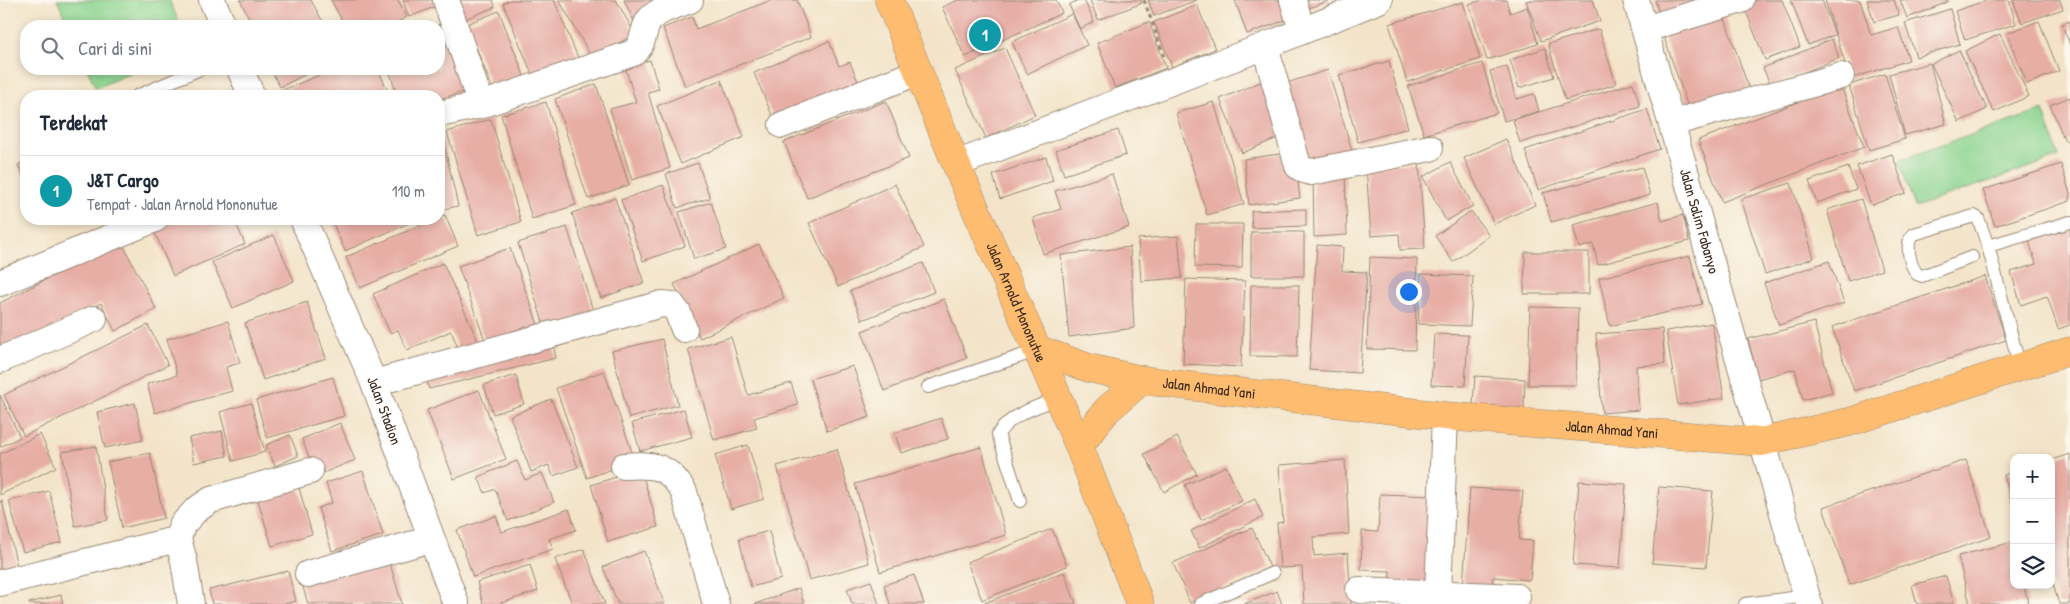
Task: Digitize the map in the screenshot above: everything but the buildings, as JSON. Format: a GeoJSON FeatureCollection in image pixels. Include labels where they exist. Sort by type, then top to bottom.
{"type":"FeatureCollection","features":[{"type":"Feature","properties":{"kind":"highway","name":"Jalan Arnold Mononutue"},"geometry":{"type":"LineString","coordinates":[[889,0],[956,164],[1079,446],[1140,604]]}},
{"type":"Feature","properties":{"kind":"highway","name":"Jalan Ahmad Yani"},"geometry":{"type":"LineString","coordinates":[[1038,350],[1089,368],[1142,380],[1445,416],[1761,442],[1849,422],[2070,352]]}},
{"type":"Feature","properties":{"kind":"highway","name":"Jalan Ahmad Yani"},"geometry":{"type":"LineString","coordinates":[[1079,446],[1107,410],[1142,380]]}},
{"type":"Feature","properties":{"kind":"street"},"geometry":{"type":"LineString","coordinates":[[212,0],[220,20]]}},
{"type":"Feature","properties":{"kind":"street"},"geometry":{"type":"LineString","coordinates":[[446,0],[481,105]]}},
{"type":"Feature","properties":{"kind":"street"},"geometry":{"type":"LineString","coordinates":[[445,113],[481,105],[633,53],[640,47],[648,20],[690,0]]}},
{"type":"Feature","properties":{"kind":"street"},"geometry":{"type":"LineString","coordinates":[[1293,0],[1302,31]]}},
{"type":"Feature","properties":{"kind":"street"},"geometry":{"type":"LineString","coordinates":[[956,164],[1265,46],[1379,0]]}},
{"type":"Feature","properties":{"kind":"street","name":"Jalan Salim Fabanyo"},"geometry":{"type":"LineString","coordinates":[[1636,0],[1761,442],[1808,600]]}},
{"type":"Feature","properties":{"kind":"street"},"geometry":{"type":"LineString","coordinates":[[1645,29],[1741,0]]}},
{"type":"Feature","properties":{"kind":"street"},"geometry":{"type":"LineString","coordinates":[[1265,46],[1298,166],[1304,170],[1311,172],[1430,148]]}},
{"type":"Feature","properties":{"kind":"street"},"geometry":{"type":"LineString","coordinates":[[782,125],[918,72]]}},
{"type":"Feature","properties":{"kind":"street"},"geometry":{"type":"LineString","coordinates":[[243,75],[249,90]]}},
{"type":"Feature","properties":{"kind":"street"},"geometry":{"type":"LineString","coordinates":[[1672,122],[1841,76]]}},
{"type":"Feature","properties":{"kind":"street"},"geometry":{"type":"LineString","coordinates":[[0,283],[140,225]]}},
{"type":"Feature","properties":{"kind":"street","name":"Jalan Stadion"},"geometry":{"type":"LineString","coordinates":[[306,225],[374,383],[456,604]]}},
{"type":"Feature","properties":{"kind":"street"},"geometry":{"type":"LineString","coordinates":[[374,383],[662,304],[672,305],[678,313],[684,329]]}},
{"type":"Feature","properties":{"kind":"street"},"geometry":{"type":"LineString","coordinates":[[0,360],[94,319]]}},
{"type":"Feature","properties":{"kind":"street"},"geometry":{"type":"LineString","coordinates":[[1438,594],[1445,416]]}},
{"type":"Feature","properties":{"kind":"street"},"geometry":{"type":"LineString","coordinates":[[624,466],[644,465],[662,468],[676,479],[684,492],[716,604]]}},
{"type":"Feature","properties":{"kind":"street"},"geometry":{"type":"LineString","coordinates":[[191,604],[184,561],[178,539],[182,525],[196,510],[210,500],[310,471]]}},
{"type":"Feature","properties":{"kind":"street"},"geometry":{"type":"LineString","coordinates":[[0,583],[178,539]]}},
{"type":"Feature","properties":{"kind":"street"},"geometry":{"type":"LineString","coordinates":[[308,574],[431,539]]}},
{"type":"Feature","properties":{"kind":"street"},"geometry":{"type":"LineString","coordinates":[[1359,590],[1399,598],[1438,594],[1517,598]]}},
{"type":"Feature","properties":{"kind":"lane"},"geometry":{"type":"LineString","coordinates":[[151,90],[186,75]]}},
{"type":"Feature","properties":{"kind":"lane"},"geometry":{"type":"LineString","coordinates":[[1972,257],[1922,276],[1917,274],[1908,244],[1909,238],[1914,234],[1974,216],[1980,222],[2020,368]]}},
{"type":"Feature","properties":{"kind":"lane"},"geometry":{"type":"LineString","coordinates":[[1988,246],[2070,222]]}},
{"type":"Feature","properties":{"kind":"lane"},"geometry":{"type":"LineString","coordinates":[[928,387],[1038,350]]}},
{"type":"Feature","properties":{"kind":"lane"},"geometry":{"type":"LineString","coordinates":[[1020,501],[998,434],[1005,423],[1020,414],[1059,398]]}},
{"type":"Feature","properties":{"kind":"lane"},"geometry":{"type":"LineString","coordinates":[[1200,604],[1273,573]]}},
{"type":"Feature","properties":{"kind":"lane"},"geometry":{"type":"LineString","coordinates":[[1745,604],[1808,600]]}},
{"type":"Feature","properties":{"kind":"path"},"geometry":{"type":"LineString","coordinates":[[1144,0],[1174,81]]}},
{"type":"Feature","properties":{"kind":"green space"},"geometry":{"type":"Polygon","coordinates":[[[57,0],[169,0],[178,20],[66,20],[57,0]]]}},
{"type":"Feature","properties":{"kind":"green space"},"geometry":{"type":"Polygon","coordinates":[[[90,75],[126,75],[96,88],[90,75]]]}},
{"type":"Feature","properties":{"kind":"green space"},"geometry":{"type":"Polygon","coordinates":[[[2043,110],[2059,157],[1915,207],[1899,160],[2043,110]]]}},
{"type":"Feature","properties":{"kind":"place","name":"J&T Cargo"},"geometry":{"type":"Point","coordinates":[985,35]}}]}
